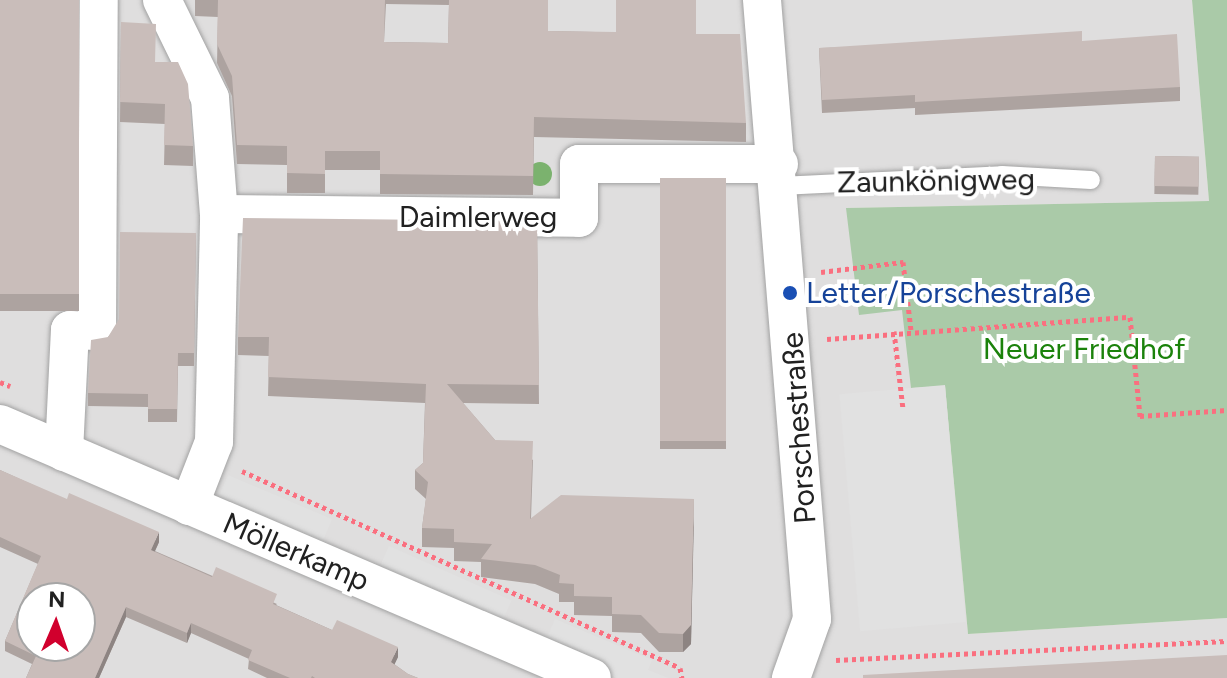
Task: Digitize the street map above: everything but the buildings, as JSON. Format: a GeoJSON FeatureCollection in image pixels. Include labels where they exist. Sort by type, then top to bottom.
{"type":"FeatureCollection","features":[{"type":"Feature","properties":{"kind":"street"},"geometry":{"type":"LineString","coordinates":[[64,452],[70,330],[97,331],[99,0]]}},
{"type":"Feature","properties":{"kind":"street"},"geometry":{"type":"LineString","coordinates":[[162,0],[210,98],[219,214],[214,442],[189,506]]}},
{"type":"Feature","properties":{"kind":"street","name":"Porschestraße"},"geometry":{"type":"LineString","coordinates":[[762,0],[789,277],[812,619],[794,670]]}},
{"type":"Feature","properties":{"kind":"street","name":"Daimlerweg"},"geometry":{"type":"LineString","coordinates":[[219,214],[579,218],[579,164],[780,175]]}},
{"type":"Feature","properties":{"kind":"street","name":"Möllerkamp"},"geometry":{"type":"LineString","coordinates":[[0,424],[592,678]]}},
{"type":"Feature","properties":{"kind":"lane","name":"Zaunkönigweg"},"geometry":{"type":"LineString","coordinates":[[780,175],[1002,175],[1091,180]]}},
{"type":"Feature","properties":{"kind":"path"},"geometry":{"type":"LineString","coordinates":[[789,277],[903,262],[911,330]]}},
{"type":"Feature","properties":{"kind":"path"},"geometry":{"type":"LineString","coordinates":[[793,344],[894,331],[1130,317],[1140,416],[1227,410]]}},
{"type":"Feature","properties":{"kind":"path"},"geometry":{"type":"LineString","coordinates":[[894,331],[903,409]]}},
{"type":"Feature","properties":{"kind":"path"},"geometry":{"type":"LineString","coordinates":[[0,382],[66,411]]}},
{"type":"Feature","properties":{"kind":"path"},"geometry":{"type":"LineString","coordinates":[[204,467],[231,466],[680,668],[682,678]]}},
{"type":"Feature","properties":{"kind":"path"},"geometry":{"type":"LineString","coordinates":[[794,670],[1227,641]]}},
{"type":"Feature","properties":{"kind":"shaded area"},"geometry":{"type":"Polygon","coordinates":[[[0,0],[1192,0],[1209,201],[847,208],[945,385],[968,634],[1227,618],[1227,678],[0,678],[0,0]]]}},
{"type":"Feature","properties":{"kind":"shaded area"},"geometry":{"type":"Polygon","coordinates":[[[945,385],[966,622],[860,631],[839,394],[945,385]]]}},
{"type":"Feature","properties":{"kind":"shaded area"},"geometry":{"type":"Polygon","coordinates":[[[228,475],[332,519],[322,543],[218,499],[228,475]]]}},
{"type":"Feature","properties":{"kind":"shaded area"},"geometry":{"type":"Polygon","coordinates":[[[389,546],[511,601],[502,622],[379,568],[389,546]]]}},
{"type":"Feature","properties":{"kind":"shaded area"},"geometry":{"type":"Polygon","coordinates":[[[555,619],[652,660],[648,670],[668,678],[617,678],[543,647],[555,619]]]}},
{"type":"Feature","properties":{"kind":"green space","name":"Neuer Friedhof"},"geometry":{"type":"Polygon","coordinates":[[[1192,0],[1227,0],[1227,618],[968,634],[945,386],[911,388],[902,310],[859,315],[846,208],[1209,201],[1192,0]]]}},
{"type":"Feature","properties":{"kind":"place","name":"Letter/Porschestraße"},"geometry":{"type":"Point","coordinates":[790,293]}}]}
